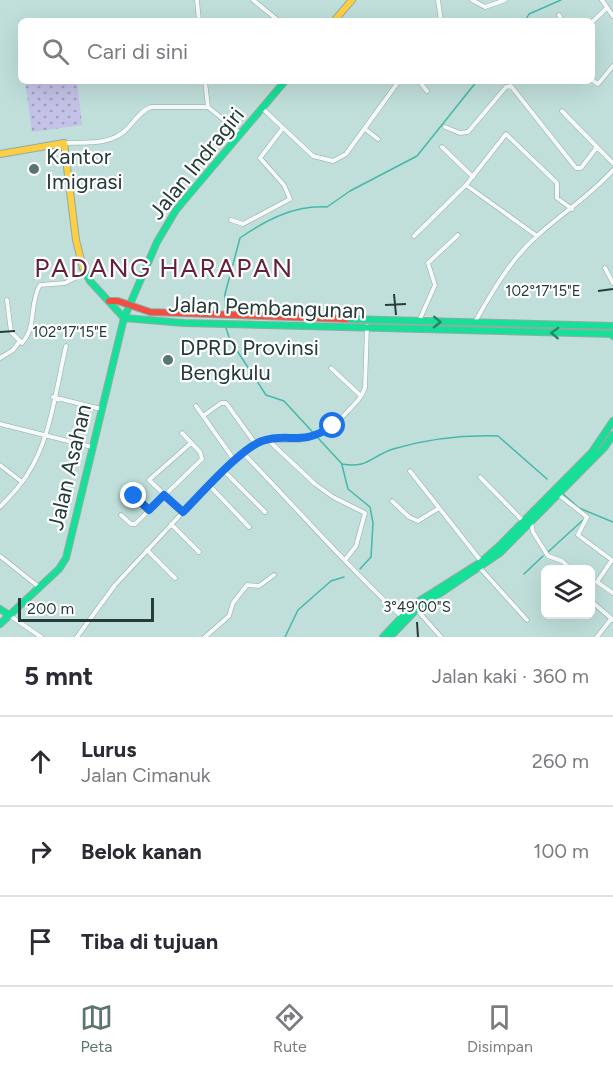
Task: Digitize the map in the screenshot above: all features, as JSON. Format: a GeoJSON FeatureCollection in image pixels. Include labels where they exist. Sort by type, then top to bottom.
{"type":"FeatureCollection","features":[{"type":"Feature","properties":{"kind":"main road"},"geometry":{"type":"LineString","coordinates":[[336,18],[351,0]]}},
{"type":"Feature","properties":{"kind":"main road","name":"Jalan Indragiri"},"geometry":{"type":"LineString","coordinates":[[128,306],[143,269],[176,210],[283,84]]}},
{"type":"Feature","properties":{"kind":"main road"},"geometry":{"type":"LineString","coordinates":[[0,154],[64,143],[76,240],[85,273],[114,310],[124,318]]}},
{"type":"Feature","properties":{"kind":"main road","name":"Jalan Pembangunan"},"geometry":{"type":"LineString","coordinates":[[109,301],[118,301],[150,312],[259,321]]}},
{"type":"Feature","properties":{"kind":"main road","name":"Jalan Asahan"},"geometry":{"type":"LineString","coordinates":[[9,615],[59,569],[66,558],[128,306]]}},
{"type":"Feature","properties":{"kind":"main road","name":"Jalan Pembangunan"},"geometry":{"type":"LineString","coordinates":[[124,318],[184,323],[259,321],[367,324],[472,331],[612,335]]}},
{"type":"Feature","properties":{"kind":"main road","name":"Jalan Pembangunan"},"geometry":{"type":"LineString","coordinates":[[367,324],[418,321],[613,326]]}},
{"type":"Feature","properties":{"kind":"main road"},"geometry":{"type":"LineString","coordinates":[[472,331],[475,322]]}},
{"type":"Feature","properties":{"kind":"main road"},"geometry":{"type":"LineString","coordinates":[[528,523],[592,452],[613,421]]}},
{"type":"Feature","properties":{"kind":"main road"},"geometry":{"type":"LineString","coordinates":[[390,637],[417,609],[480,565],[559,495],[604,448],[613,435]]}},
{"type":"Feature","properties":{"kind":"main road"},"geometry":{"type":"LineString","coordinates":[[383,637],[401,616],[425,597],[480,565]]}},
{"type":"Feature","properties":{"kind":"main road"},"geometry":{"type":"LineString","coordinates":[[0,609],[9,615]]}},
{"type":"Feature","properties":{"kind":"main road"},"geometry":{"type":"LineString","coordinates":[[0,620],[9,615]]}},
{"type":"Feature","properties":{"kind":"main road"},"geometry":{"type":"LineString","coordinates":[[0,624],[9,615]]}},
{"type":"Feature","properties":{"kind":"street"},"geometry":{"type":"LineString","coordinates":[[197,0],[199,18]]}},
{"type":"Feature","properties":{"kind":"street"},"geometry":{"type":"LineString","coordinates":[[253,0],[275,18]]}},
{"type":"Feature","properties":{"kind":"street"},"geometry":{"type":"LineString","coordinates":[[438,0],[441,18]]}},
{"type":"Feature","properties":{"kind":"street"},"geometry":{"type":"LineString","coordinates":[[472,0],[485,7],[505,0]]}},
{"type":"Feature","properties":{"kind":"street"},"geometry":{"type":"LineString","coordinates":[[602,0],[613,16]]}},
{"type":"Feature","properties":{"kind":"street"},"geometry":{"type":"LineString","coordinates":[[595,19],[607,8]]}},
{"type":"Feature","properties":{"kind":"street"},"geometry":{"type":"LineString","coordinates":[[595,82],[598,84],[613,66]]}},
{"type":"Feature","properties":{"kind":"street"},"geometry":{"type":"LineString","coordinates":[[205,84],[208,106]]}},
{"type":"Feature","properties":{"kind":"street"},"geometry":{"type":"LineString","coordinates":[[262,109],[313,156],[333,161],[346,154],[397,84]]}},
{"type":"Feature","properties":{"kind":"street"},"geometry":{"type":"LineString","coordinates":[[421,84],[426,91]]}},
{"type":"Feature","properties":{"kind":"street"},"geometry":{"type":"LineString","coordinates":[[505,84],[512,88],[576,168],[580,169],[597,147]]}},
{"type":"Feature","properties":{"kind":"street"},"geometry":{"type":"LineString","coordinates":[[445,127],[460,133],[468,132],[507,87]]}},
{"type":"Feature","properties":{"kind":"street"},"geometry":{"type":"LineString","coordinates":[[64,143],[113,140],[129,128],[145,109],[151,107],[208,106],[241,134]]}},
{"type":"Feature","properties":{"kind":"street"},"geometry":{"type":"LineString","coordinates":[[562,111],[613,163]]}},
{"type":"Feature","properties":{"kind":"street"},"geometry":{"type":"LineString","coordinates":[[231,220],[243,224],[290,199],[284,185],[260,158],[283,129]]}},
{"type":"Feature","properties":{"kind":"street"},"geometry":{"type":"LineString","coordinates":[[365,129],[378,139]]}},
{"type":"Feature","properties":{"kind":"street"},"geometry":{"type":"LineString","coordinates":[[414,236],[466,185],[502,136],[508,134],[532,161],[558,183],[557,198],[572,208]]}},
{"type":"Feature","properties":{"kind":"street"},"geometry":{"type":"LineString","coordinates":[[442,147],[473,177]]}},
{"type":"Feature","properties":{"kind":"street"},"geometry":{"type":"LineString","coordinates":[[475,322],[509,268],[537,236],[572,208],[613,170]]}},
{"type":"Feature","properties":{"kind":"street"},"geometry":{"type":"LineString","coordinates":[[466,185],[537,236]]}},
{"type":"Feature","properties":{"kind":"street"},"geometry":{"type":"LineString","coordinates":[[418,321],[435,285],[428,263],[458,235]]}},
{"type":"Feature","properties":{"kind":"street"},"geometry":{"type":"LineString","coordinates":[[605,268],[613,284]]}},
{"type":"Feature","properties":{"kind":"street"},"geometry":{"type":"LineString","coordinates":[[0,358],[14,350],[19,342],[22,343],[28,337],[39,285],[65,283],[85,273]]}},
{"type":"Feature","properties":{"kind":"street"},"geometry":{"type":"LineString","coordinates":[[7,300],[9,328],[19,342]]}},
{"type":"Feature","properties":{"kind":"street"},"geometry":{"type":"LineString","coordinates":[[77,637],[115,585],[147,550],[255,443],[267,439],[309,438],[337,422],[361,396],[367,376],[367,324]]}},
{"type":"Feature","properties":{"kind":"street"},"geometry":{"type":"LineString","coordinates":[[0,507],[22,482],[45,435],[66,346]]}},
{"type":"Feature","properties":{"kind":"street"},"geometry":{"type":"LineString","coordinates":[[331,368],[361,396]]}},
{"type":"Feature","properties":{"kind":"street"},"geometry":{"type":"LineString","coordinates":[[54,397],[101,409]]}},
{"type":"Feature","properties":{"kind":"street"},"geometry":{"type":"LineString","coordinates":[[203,416],[226,403],[255,443]]}},
{"type":"Feature","properties":{"kind":"street"},"geometry":{"type":"LineString","coordinates":[[196,406],[235,461]]}},
{"type":"Feature","properties":{"kind":"street"},"geometry":{"type":"LineString","coordinates":[[0,424],[92,447]]}},
{"type":"Feature","properties":{"kind":"street"},"geometry":{"type":"LineString","coordinates":[[121,515],[133,524],[202,459],[202,455],[182,433]]}},
{"type":"Feature","properties":{"kind":"street"},"geometry":{"type":"LineString","coordinates":[[267,439],[315,484],[333,497],[365,513],[356,546],[345,560]]}},
{"type":"Feature","properties":{"kind":"street"},"geometry":{"type":"LineString","coordinates":[[183,512],[149,482],[149,479],[190,443]]}},
{"type":"Feature","properties":{"kind":"street"},"geometry":{"type":"LineString","coordinates":[[243,453],[365,584],[401,616]]}},
{"type":"Feature","properties":{"kind":"street"},"geometry":{"type":"LineString","coordinates":[[0,465],[22,482]]}},
{"type":"Feature","properties":{"kind":"street"},"geometry":{"type":"LineString","coordinates":[[410,471],[480,565],[527,620]]}},
{"type":"Feature","properties":{"kind":"street"},"geometry":{"type":"LineString","coordinates":[[225,472],[265,512]]}},
{"type":"Feature","properties":{"kind":"street"},"geometry":{"type":"LineString","coordinates":[[480,477],[528,523],[548,556],[566,565]]}},
{"type":"Feature","properties":{"kind":"street"},"geometry":{"type":"LineString","coordinates":[[210,486],[249,527]]}},
{"type":"Feature","properties":{"kind":"street"},"geometry":{"type":"LineString","coordinates":[[559,495],[587,517],[578,535],[613,560],[597,582],[613,593]]}},
{"type":"Feature","properties":{"kind":"street"},"geometry":{"type":"LineString","coordinates":[[134,496],[149,510]]}},
{"type":"Feature","properties":{"kind":"street"},"geometry":{"type":"LineString","coordinates":[[392,501],[418,521],[439,508]]}},
{"type":"Feature","properties":{"kind":"street"},"geometry":{"type":"LineString","coordinates":[[171,524],[199,552]]}},
{"type":"Feature","properties":{"kind":"street"},"geometry":{"type":"LineString","coordinates":[[147,550],[175,578]]}},
{"type":"Feature","properties":{"kind":"street"},"geometry":{"type":"LineString","coordinates":[[0,555],[40,588]]}},
{"type":"Feature","properties":{"kind":"street"},"geometry":{"type":"LineString","coordinates":[[206,637],[229,616],[232,603],[247,585],[259,586],[274,575]]}},
{"type":"Feature","properties":{"kind":"street"},"geometry":{"type":"LineString","coordinates":[[595,604],[612,620],[597,637]]}},
{"type":"Feature","properties":{"kind":"street"},"geometry":{"type":"LineString","coordinates":[[417,609],[441,637]]}},
{"type":"Feature","properties":{"kind":"street"},"geometry":{"type":"LineString","coordinates":[[9,615],[41,637]]}},
{"type":"Feature","properties":{"kind":"shaded area"},"geometry":{"type":"Polygon","coordinates":[[[25,84],[77,84],[82,125],[32,132],[25,84]]]}},
{"type":"Feature","properties":{"kind":"waterway"},"geometry":{"type":"LineString","coordinates":[[527,18],[529,14],[561,0]]}},
{"type":"Feature","properties":{"kind":"waterway"},"geometry":{"type":"LineString","coordinates":[[225,308],[225,294],[240,238],[260,225],[292,211],[327,207],[350,191],[417,156],[475,84]]}},
{"type":"Feature","properties":{"kind":"waterway"},"geometry":{"type":"LineString","coordinates":[[226,328],[230,340],[266,395],[284,401],[342,464],[358,465],[393,449],[432,440],[498,436],[547,479]]}},
{"type":"Feature","properties":{"kind":"waterway"},"geometry":{"type":"LineString","coordinates":[[342,465],[348,489],[370,507],[373,523],[371,557],[360,569]]}},
{"type":"Feature","properties":{"kind":"waterway"},"geometry":{"type":"LineString","coordinates":[[562,493],[579,508],[613,522]]}},
{"type":"Feature","properties":{"kind":"waterway"},"geometry":{"type":"LineString","coordinates":[[548,552],[583,520]]}},
{"type":"Feature","properties":{"kind":"waterway"},"geometry":{"type":"LineString","coordinates":[[524,574],[543,556]]}},
{"type":"Feature","properties":{"kind":"waterway"},"geometry":{"type":"LineString","coordinates":[[285,637],[298,610],[331,581],[344,577]]}},
{"type":"Feature","properties":{"kind":"traffic: fast"},"geometry":{"type":"LineString","coordinates":[[0,624],[59,569],[66,558],[124,318],[157,242],[176,210],[282,84]]}},
{"type":"Feature","properties":{"kind":"traffic: fast"},"geometry":{"type":"LineString","coordinates":[[83,268],[90,281],[124,318],[184,323],[613,334]]}},
{"type":"Feature","properties":{"kind":"traffic: fast"},"geometry":{"type":"LineString","coordinates":[[346,319],[613,326]]}},
{"type":"Feature","properties":{"kind":"traffic: fast"},"geometry":{"type":"LineString","coordinates":[[383,637],[413,605],[481,562],[499,546],[592,452],[613,421]]}},
{"type":"Feature","properties":{"kind":"traffic: fast"},"geometry":{"type":"LineString","coordinates":[[390,637],[417,609],[500,553],[604,448],[613,435]]}},
{"type":"Feature","properties":{"kind":"traffic: fast"},"geometry":{"type":"LineString","coordinates":[[0,609],[9,615]]}},
{"type":"Feature","properties":{"kind":"traffic: slow"},"geometry":{"type":"LineString","coordinates":[[337,18],[352,0]]}},
{"type":"Feature","properties":{"kind":"traffic: slow"},"geometry":{"type":"LineString","coordinates":[[0,154],[64,143],[76,240],[83,268]]}},
{"type":"Feature","properties":{"kind":"traffic: jam"},"geometry":{"type":"LineString","coordinates":[[109,301],[118,301],[150,312],[346,319]]}},
{"type":"Feature","properties":{"kind":"place","name":"Kantor Imigrasi"},"geometry":{"type":"Point","coordinates":[34,169]}},
{"type":"Feature","properties":{"kind":"place","name":"DPRD Provinsi Bengkulu"},"geometry":{"type":"Point","coordinates":[168,360]}},
{"type":"Feature","properties":{"kind":"district","name":"PADANG HARAPAN"},"geometry":{"type":"Point","coordinates":[164,268]}},
{"type":"Feature","properties":{"kind":"route"},"geometry":{"type":"LineString","coordinates":[[134,496],[149,510],[164,495],[183,512],[255,443],[267,439],[301,440],[333,426]]}}]}
